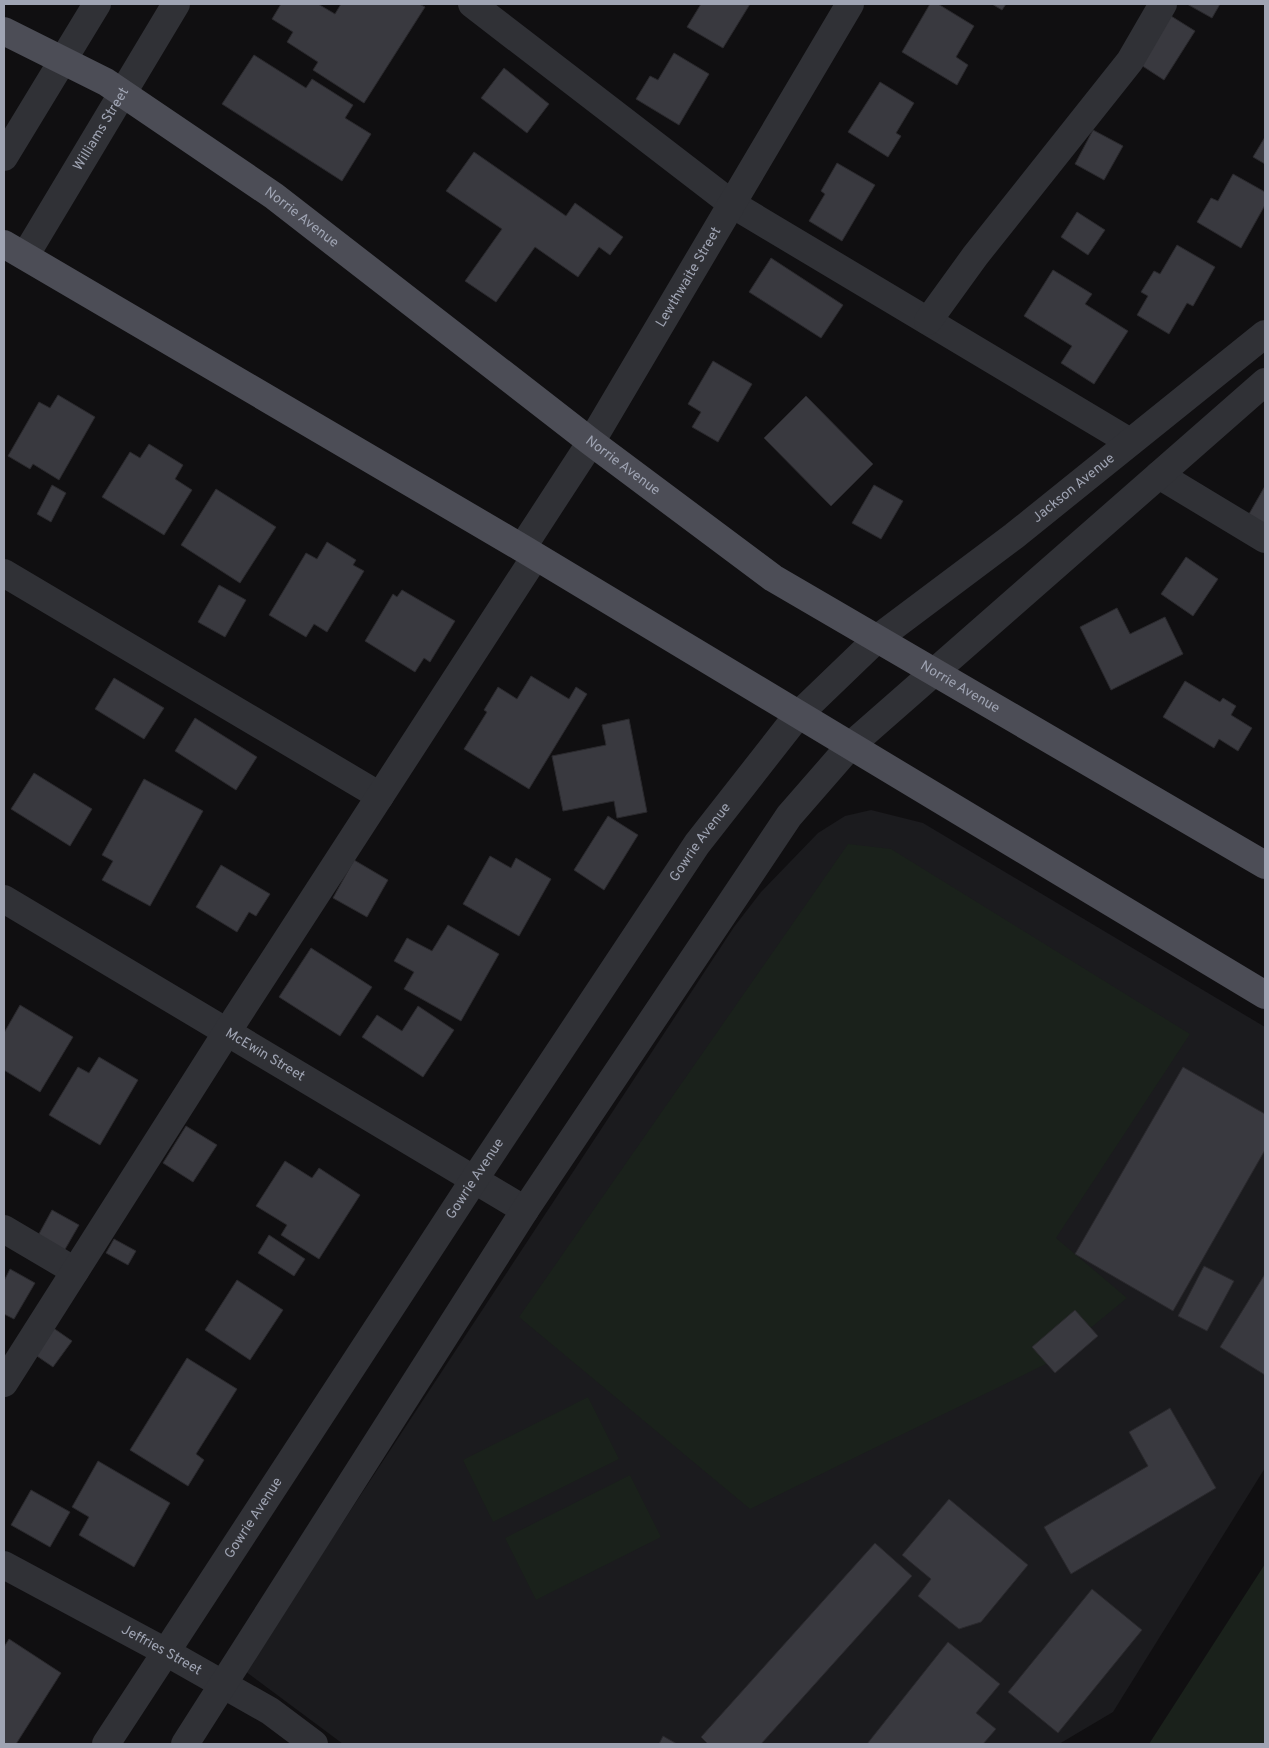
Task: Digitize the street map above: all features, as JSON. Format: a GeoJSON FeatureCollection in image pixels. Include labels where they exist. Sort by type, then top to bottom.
{"type":"FeatureCollection","features":[{"type":"Feature","properties":{"kind":"main road","name":"Norrie Avenue"},"geometry":{"type":"LineString","coordinates":[[4,31],[106,82],[274,196],[591,442],[773,578],[1265,865]]}},
{"type":"Feature","properties":{"kind":"main road"},"geometry":{"type":"LineString","coordinates":[[14,250],[528,553],[1265,995]]}},
{"type":"Feature","properties":{"kind":"street"},"geometry":{"type":"LineString","coordinates":[[4,157],[97,4]]}},
{"type":"Feature","properties":{"kind":"street","name":"Williams Street"},"geometry":{"type":"LineString","coordinates":[[14,250],[123,93],[176,4]]}},
{"type":"Feature","properties":{"kind":"street"},"geometry":{"type":"LineString","coordinates":[[472,4],[499,12],[732,204],[1130,442]]}},
{"type":"Feature","properties":{"kind":"street","name":"Lewthwaite Street"},"geometry":{"type":"LineString","coordinates":[[4,1383],[227,1032],[380,796],[528,553],[591,442],[850,4]]}},
{"type":"Feature","properties":{"kind":"street"},"geometry":{"type":"LineString","coordinates":[[928,321],[975,256],[1130,61],[1163,4]]}},
{"type":"Feature","properties":{"kind":"street","name":"Jackson Avenue"},"geometry":{"type":"LineString","coordinates":[[878,638],[1014,536],[1265,334]]}},
{"type":"Feature","properties":{"kind":"street"},"geometry":{"type":"LineString","coordinates":[[185,1744],[525,1210],[789,816],[850,746],[1265,382]]}},
{"type":"Feature","properties":{"kind":"street"},"geometry":{"type":"LineString","coordinates":[[1160,475],[1265,539]]}},
{"type":"Feature","properties":{"kind":"street"},"geometry":{"type":"LineString","coordinates":[[4,572],[380,796]]}},
{"type":"Feature","properties":{"kind":"street","name":"Gowrie Avenue"},"geometry":{"type":"LineString","coordinates":[[106,1744],[474,1180],[697,844],[798,715],[878,638]]}},
{"type":"Feature","properties":{"kind":"street","name":"McEwin Street"},"geometry":{"type":"LineString","coordinates":[[4,900],[525,1210]]}},
{"type":"Feature","properties":{"kind":"street"},"geometry":{"type":"LineString","coordinates":[[4,1230],[75,1271]]}},
{"type":"Feature","properties":{"kind":"street","name":"Jeffries Street"},"geometry":{"type":"LineString","coordinates":[[4,1565],[224,1684],[270,1711],[314,1744]]}},
{"type":"Feature","properties":{"kind":"shaded area"},"geometry":{"type":"Polygon","coordinates":[[[871,810],[923,823],[1265,1027],[1265,1468],[1113,1712],[1059,1744],[343,1744],[245,1671],[734,927],[761,892],[818,833],[845,816],[871,810]]]}},
{"type":"Feature","properties":{"kind":"shaded area"},"geometry":{"type":"Polygon","coordinates":[[[848,844],[891,849],[1190,1034],[1056,1238],[1127,1298],[1048,1363],[750,1509],[519,1317],[848,844]]]}},
{"type":"Feature","properties":{"kind":"shaded area"},"geometry":{"type":"Polygon","coordinates":[[[588,1397],[619,1459],[493,1522],[463,1460],[588,1397]]]}},
{"type":"Feature","properties":{"kind":"shaded area"},"geometry":{"type":"Polygon","coordinates":[[[630,1475],[661,1537],[536,1600],[505,1538],[630,1475]]]}},
{"type":"Feature","properties":{"kind":"shaded area"},"geometry":{"type":"Polygon","coordinates":[[[1265,1564],[1265,1744],[1149,1744],[1265,1564]]]}},
{"type":"Feature","properties":{"kind":"building"},"geometry":{"type":"Polygon","coordinates":[[[281,4],[318,4],[335,14],[341,4],[419,4],[425,7],[364,103],[313,70],[318,62],[287,42],[293,32],[272,19],[281,4]]]}},
{"type":"Feature","properties":{"kind":"building"},"geometry":{"type":"Polygon","coordinates":[[[701,4],[750,4],[723,48],[687,27],[701,4]]]}},
{"type":"Feature","properties":{"kind":"building"},"geometry":{"type":"Polygon","coordinates":[[[930,4],[938,4],[974,26],[956,57],[968,65],[957,85],[902,52],[930,4]]]}},
{"type":"Feature","properties":{"kind":"building"},"geometry":{"type":"Polygon","coordinates":[[[992,4],[1006,4],[1002,10],[992,4]]]}},
{"type":"Feature","properties":{"kind":"building"},"geometry":{"type":"Polygon","coordinates":[[[1187,4],[1220,4],[1212,18],[1187,4]]]}},
{"type":"Feature","properties":{"kind":"building"},"geometry":{"type":"Polygon","coordinates":[[[1171,16],[1195,31],[1164,80],[1141,65],[1171,16]]]}},
{"type":"Feature","properties":{"kind":"building"},"geometry":{"type":"Polygon","coordinates":[[[674,53],[709,74],[679,125],[636,99],[650,76],[658,80],[674,53]]]}},
{"type":"Feature","properties":{"kind":"building"},"geometry":{"type":"Polygon","coordinates":[[[254,55],[306,88],[312,79],[353,105],[345,118],[371,134],[342,181],[222,104],[254,55]]]}},
{"type":"Feature","properties":{"kind":"building"},"geometry":{"type":"Polygon","coordinates":[[[504,68],[549,104],[527,133],[481,98],[504,68]]]}},
{"type":"Feature","properties":{"kind":"building"},"geometry":{"type":"Polygon","coordinates":[[[880,82],[914,103],[896,133],[901,136],[888,157],[848,132],[880,82]]]}},
{"type":"Feature","properties":{"kind":"building"},"geometry":{"type":"Polygon","coordinates":[[[1093,130],[1123,146],[1104,180],[1075,164],[1093,130]]]}},
{"type":"Feature","properties":{"kind":"building"},"geometry":{"type":"Polygon","coordinates":[[[1265,137],[1265,164],[1253,157],[1265,137]]]}},
{"type":"Feature","properties":{"kind":"building"},"geometry":{"type":"Polygon","coordinates":[[[474,152],[566,216],[575,203],[623,237],[610,255],[599,247],[578,277],[535,247],[496,302],[465,281],[502,229],[446,191],[474,152]]]}},
{"type":"Feature","properties":{"kind":"building"},"geometry":{"type":"Polygon","coordinates":[[[837,163],[875,185],[842,241],[809,221],[825,194],[821,191],[837,163]]]}},
{"type":"Feature","properties":{"kind":"building"},"geometry":{"type":"Polygon","coordinates":[[[1233,174],[1265,192],[1265,205],[1241,248],[1197,222],[1211,198],[1218,201],[1233,174]]]}},
{"type":"Feature","properties":{"kind":"building"},"geometry":{"type":"Polygon","coordinates":[[[1077,212],[1105,230],[1088,255],[1061,237],[1077,212]]]}},
{"type":"Feature","properties":{"kind":"building"},"geometry":{"type":"Polygon","coordinates":[[[1177,245],[1215,267],[1193,306],[1187,303],[1169,334],[1137,315],[1148,296],[1141,292],[1154,271],[1160,274],[1177,245]]]}},
{"type":"Feature","properties":{"kind":"building"},"geometry":{"type":"Polygon","coordinates":[[[771,258],[843,305],[821,338],[749,292],[771,258]]]}},
{"type":"Feature","properties":{"kind":"building"},"geometry":{"type":"Polygon","coordinates":[[[1053,270],[1092,294],[1085,304],[1128,331],[1094,384],[1061,363],[1072,346],[1024,316],[1053,270]]]}},
{"type":"Feature","properties":{"kind":"building"},"geometry":{"type":"Polygon","coordinates":[[[713,361],[752,384],[718,442],[692,427],[701,412],[688,404],[713,361]]]}},
{"type":"Feature","properties":{"kind":"building"},"geometry":{"type":"Polygon","coordinates":[[[58,395],[95,417],[59,480],[33,464],[30,469],[8,456],[39,402],[50,408],[58,395]]]}},
{"type":"Feature","properties":{"kind":"building"},"geometry":{"type":"Polygon","coordinates":[[[806,396],[873,464],[831,506],[764,438],[806,396]]]}},
{"type":"Feature","properties":{"kind":"building"},"geometry":{"type":"Polygon","coordinates":[[[149,444],[183,465],[175,479],[192,490],[164,535],[102,497],[130,452],[140,458],[149,444]]]}},
{"type":"Feature","properties":{"kind":"building"},"geometry":{"type":"Polygon","coordinates":[[[52,485],[66,493],[51,522],[37,514],[52,485]]]}},
{"type":"Feature","properties":{"kind":"building"},"geometry":{"type":"Polygon","coordinates":[[[874,485],[903,501],[881,539],[852,523],[874,485]]]}},
{"type":"Feature","properties":{"kind":"building"},"geometry":{"type":"Polygon","coordinates":[[[1265,486],[1265,532],[1245,521],[1265,486]]]}},
{"type":"Feature","properties":{"kind":"building"},"geometry":{"type":"Polygon","coordinates":[[[216,489],[276,527],[240,583],[181,545],[216,489]]]}},
{"type":"Feature","properties":{"kind":"building"},"geometry":{"type":"Polygon","coordinates":[[[327,542],[356,560],[353,565],[364,571],[327,632],[314,624],[306,637],[269,615],[306,553],[317,559],[327,542]]]}},
{"type":"Feature","properties":{"kind":"building"},"geometry":{"type":"Polygon","coordinates":[[[1186,557],[1218,579],[1193,616],[1161,594],[1186,557]]]}},
{"type":"Feature","properties":{"kind":"building"},"geometry":{"type":"Polygon","coordinates":[[[219,585],[246,600],[225,637],[198,622],[219,585]]]}},
{"type":"Feature","properties":{"kind":"building"},"geometry":{"type":"Polygon","coordinates":[[[402,590],[455,621],[430,662],[424,658],[415,672],[365,641],[393,594],[397,597],[402,590]]]}},
{"type":"Feature","properties":{"kind":"building"},"geometry":{"type":"Polygon","coordinates":[[[1117,608],[1130,634],[1165,617],[1183,654],[1111,690],[1080,627],[1117,608]]]}},
{"type":"Feature","properties":{"kind":"building"},"geometry":{"type":"Polygon","coordinates":[[[531,676],[569,699],[576,687],[587,694],[529,789],[464,749],[487,712],[484,710],[498,687],[517,699],[531,676]]]}},
{"type":"Feature","properties":{"kind":"building"},"geometry":{"type":"Polygon","coordinates":[[[114,678],[164,708],[144,739],[95,709],[114,678]]]}},
{"type":"Feature","properties":{"kind":"building"},"geometry":{"type":"Polygon","coordinates":[[[1185,681],[1220,702],[1223,698],[1236,706],[1231,715],[1252,728],[1238,751],[1219,739],[1214,748],[1163,717],[1185,681]]]}},
{"type":"Feature","properties":{"kind":"building"},"geometry":{"type":"Polygon","coordinates":[[[195,718],[257,757],[236,790],[175,751],[195,718]]]}},
{"type":"Feature","properties":{"kind":"building"},"geometry":{"type":"Polygon","coordinates":[[[629,719],[647,812],[617,818],[614,801],[563,811],[552,756],[606,745],[602,725],[629,719]]]}},
{"type":"Feature","properties":{"kind":"building"},"geometry":{"type":"Polygon","coordinates":[[[34,773],[92,809],[70,846],[11,809],[34,773]]]}},
{"type":"Feature","properties":{"kind":"building"},"geometry":{"type":"Polygon","coordinates":[[[144,779],[203,811],[150,906],[102,880],[113,861],[102,855],[144,779]]]}},
{"type":"Feature","properties":{"kind":"building"},"geometry":{"type":"Polygon","coordinates":[[[608,816],[638,835],[604,890],[574,870],[608,816]]]}},
{"type":"Feature","properties":{"kind":"building"},"geometry":{"type":"Polygon","coordinates":[[[490,856],[511,868],[516,858],[551,879],[519,936],[463,904],[490,856]]]}},
{"type":"Feature","properties":{"kind":"building"},"geometry":{"type":"Polygon","coordinates":[[[354,860],[388,880],[367,917],[333,898],[354,860]]]}},
{"type":"Feature","properties":{"kind":"building"},"geometry":{"type":"Polygon","coordinates":[[[221,865],[270,894],[256,916],[249,912],[237,932],[196,907],[221,865]]]}},
{"type":"Feature","properties":{"kind":"building"},"geometry":{"type":"Polygon","coordinates":[[[448,925],[499,954],[461,1021],[404,989],[414,972],[394,961],[407,938],[432,951],[448,925]]]}},
{"type":"Feature","properties":{"kind":"building"},"geometry":{"type":"Polygon","coordinates":[[[311,948],[372,987],[340,1036],[279,997],[311,948]]]}},
{"type":"Feature","properties":{"kind":"building"},"geometry":{"type":"Polygon","coordinates":[[[20,1005],[73,1037],[40,1092],[4,1070],[4,1033],[20,1005]]]}},
{"type":"Feature","properties":{"kind":"building"},"geometry":{"type":"Polygon","coordinates":[[[418,1006],[454,1030],[423,1077],[362,1037],[377,1015],[402,1031],[418,1006]]]}},
{"type":"Feature","properties":{"kind":"building"},"geometry":{"type":"Polygon","coordinates":[[[99,1057],[138,1080],[100,1145],[49,1115],[78,1067],[89,1073],[99,1057]]]}},
{"type":"Feature","properties":{"kind":"building"},"geometry":{"type":"Polygon","coordinates":[[[1183,1067],[1265,1114],[1265,1150],[1173,1311],[1075,1254],[1183,1067]]]}},
{"type":"Feature","properties":{"kind":"building"},"geometry":{"type":"Polygon","coordinates":[[[186,1126],[217,1145],[193,1182],[163,1163],[186,1126]]]}},
{"type":"Feature","properties":{"kind":"building"},"geometry":{"type":"Polygon","coordinates":[[[285,1161],[312,1178],[319,1168],[360,1195],[319,1259],[281,1235],[287,1225],[256,1206],[285,1161]]]}},
{"type":"Feature","properties":{"kind":"building"},"geometry":{"type":"Polygon","coordinates":[[[52,1210],[79,1225],[60,1258],[34,1243],[52,1210]]]}},
{"type":"Feature","properties":{"kind":"building"},"geometry":{"type":"Polygon","coordinates":[[[269,1235],[305,1259],[294,1276],[258,1253],[269,1235]]]}},
{"type":"Feature","properties":{"kind":"building"},"geometry":{"type":"Polygon","coordinates":[[[114,1239],[136,1251],[128,1265],[106,1253],[114,1239]]]}},
{"type":"Feature","properties":{"kind":"building"},"geometry":{"type":"Polygon","coordinates":[[[1204,1266],[1234,1281],[1207,1331],[1178,1316],[1204,1266]]]}},
{"type":"Feature","properties":{"kind":"building"},"geometry":{"type":"Polygon","coordinates":[[[10,1269],[35,1283],[14,1319],[4,1314],[4,1281],[10,1269]]]}},
{"type":"Feature","properties":{"kind":"building"},"geometry":{"type":"Polygon","coordinates":[[[1265,1274],[1265,1375],[1220,1347],[1265,1274]]]}},
{"type":"Feature","properties":{"kind":"building"},"geometry":{"type":"Polygon","coordinates":[[[237,1280],[283,1310],[250,1360],[205,1330],[237,1280]]]}},
{"type":"Feature","properties":{"kind":"building"},"geometry":{"type":"Polygon","coordinates":[[[1075,1310],[1098,1336],[1055,1373],[1032,1347],[1075,1310]]]}},
{"type":"Feature","properties":{"kind":"building"},"geometry":{"type":"Polygon","coordinates":[[[49,1325],[72,1341],[53,1367],[31,1352],[49,1325]]]}},
{"type":"Feature","properties":{"kind":"building"},"geometry":{"type":"Polygon","coordinates":[[[187,1358],[237,1389],[196,1454],[204,1460],[188,1486],[130,1450],[187,1358]]]}},
{"type":"Feature","properties":{"kind":"building"},"geometry":{"type":"Polygon","coordinates":[[[1170,1408],[1216,1488],[1071,1574],[1044,1527],[1148,1466],[1129,1432],[1170,1408]]]}},
{"type":"Feature","properties":{"kind":"building"},"geometry":{"type":"Polygon","coordinates":[[[98,1461],[170,1503],[134,1567],[79,1535],[89,1517],[72,1507],[98,1461]]]}},
{"type":"Feature","properties":{"kind":"building"},"geometry":{"type":"Polygon","coordinates":[[[31,1490],[70,1512],[50,1547],[11,1525],[31,1490]]]}},
{"type":"Feature","properties":{"kind":"building"},"geometry":{"type":"Polygon","coordinates":[[[949,1499],[1028,1565],[981,1622],[959,1629],[918,1596],[931,1579],[902,1555],[949,1499]]]}},
{"type":"Feature","properties":{"kind":"building"},"geometry":{"type":"Polygon","coordinates":[[[875,1543],[912,1576],[761,1744],[708,1744],[701,1737],[875,1543]]]}},
{"type":"Feature","properties":{"kind":"building"},"geometry":{"type":"Polygon","coordinates":[[[1092,1589],[1142,1630],[1058,1733],[1008,1692],[1092,1589]]]}},
{"type":"Feature","properties":{"kind":"building"},"geometry":{"type":"Polygon","coordinates":[[[9,1639],[61,1673],[16,1744],[4,1744],[4,1647],[9,1639]]]}},
{"type":"Feature","properties":{"kind":"building"},"geometry":{"type":"Polygon","coordinates":[[[948,1642],[1000,1684],[976,1713],[996,1729],[983,1744],[867,1744],[948,1642]]]}},
{"type":"Feature","properties":{"kind":"building"},"geometry":{"type":"Polygon","coordinates":[[[663,1736],[677,1744],[659,1744],[663,1736]]]}}]}
